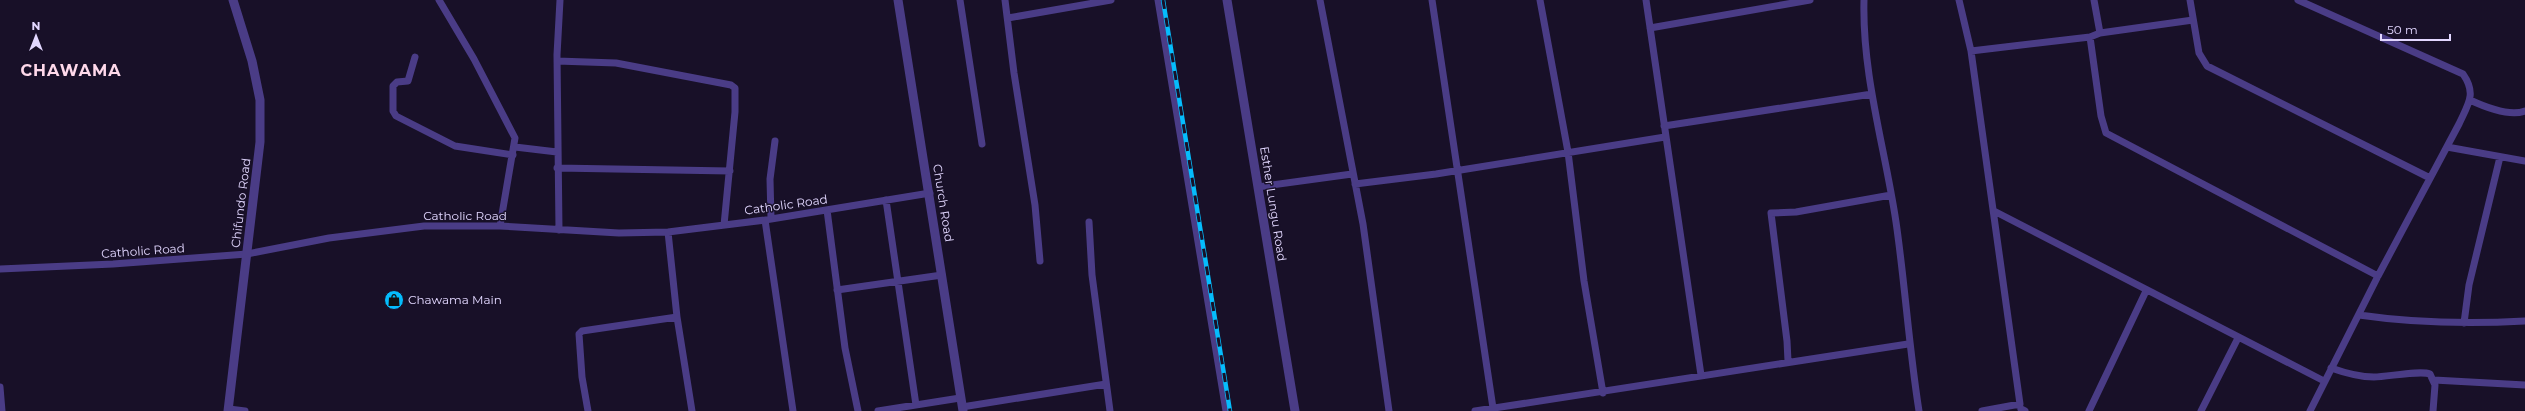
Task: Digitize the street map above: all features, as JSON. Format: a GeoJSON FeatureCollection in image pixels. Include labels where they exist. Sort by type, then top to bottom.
{"type":"FeatureCollection","features":[{"type":"Feature","properties":{"kind":"street","name":"Chifundo Road"},"geometry":{"type":"LineString","coordinates":[[229,410],[260,142],[260,100],[252,61],[233,0]]}},
{"type":"Feature","properties":{"kind":"street"},"geometry":{"type":"LineString","coordinates":[[439,0],[513,133],[515,147],[500,226]]}},
{"type":"Feature","properties":{"kind":"street"},"geometry":{"type":"LineString","coordinates":[[559,230],[557,168],[557,60],[560,0]]}},
{"type":"Feature","properties":{"kind":"street","name":"Church Road"},"geometry":{"type":"LineString","coordinates":[[898,0],[930,193],[962,409]]}},
{"type":"Feature","properties":{"kind":"street"},"geometry":{"type":"LineString","coordinates":[[960,0],[982,144]]}},
{"type":"Feature","properties":{"kind":"street"},"geometry":{"type":"LineString","coordinates":[[1005,0],[1014,73],[1035,205],[1040,261]]}},
{"type":"Feature","properties":{"kind":"street"},"geometry":{"type":"LineString","coordinates":[[1008,18],[1111,0]]}},
{"type":"Feature","properties":{"kind":"street"},"geometry":{"type":"LineString","coordinates":[[1158,0],[1226,411]]}},
{"type":"Feature","properties":{"kind":"street","name":"Esther Lungu Road"},"geometry":{"type":"LineString","coordinates":[[1227,0],[1295,411]]}},
{"type":"Feature","properties":{"kind":"street"},"geometry":{"type":"LineString","coordinates":[[1320,0],[1352,174],[1363,224],[1389,411]]}},
{"type":"Feature","properties":{"kind":"street"},"geometry":{"type":"LineString","coordinates":[[1432,0],[1493,408]]}},
{"type":"Feature","properties":{"kind":"street"},"geometry":{"type":"LineString","coordinates":[[1540,0],[1568,152],[1584,281],[1603,393]]}},
{"type":"Feature","properties":{"kind":"street"},"geometry":{"type":"LineString","coordinates":[[1646,0],[1701,375]]}},
{"type":"Feature","properties":{"kind":"street"},"geometry":{"type":"LineString","coordinates":[[1650,28],[1810,0]]}},
{"type":"Feature","properties":{"kind":"street"},"geometry":{"type":"LineString","coordinates":[[1864,0],[1864,24],[1872,94],[1896,222],[1908,344],[1919,411]]}},
{"type":"Feature","properties":{"kind":"street"},"geometry":{"type":"LineString","coordinates":[[1959,0],[1971,51],[2022,409],[1982,411]]}},
{"type":"Feature","properties":{"kind":"street"},"geometry":{"type":"LineString","coordinates":[[2094,0],[2100,33]]}},
{"type":"Feature","properties":{"kind":"street"},"geometry":{"type":"LineString","coordinates":[[2190,0],[2199,53],[2207,66],[2430,178]]}},
{"type":"Feature","properties":{"kind":"street"},"geometry":{"type":"LineString","coordinates":[[2298,0],[2463,74],[2471,86],[2470,100],[2447,147],[2378,276],[2310,411]]}},
{"type":"Feature","properties":{"kind":"street"},"geometry":{"type":"LineString","coordinates":[[1971,51],[2090,37],[2100,33],[2193,20]]}},
{"type":"Feature","properties":{"kind":"street"},"geometry":{"type":"LineString","coordinates":[[2090,37],[2101,116],[2106,133],[2378,276]]}},
{"type":"Feature","properties":{"kind":"street"},"geometry":{"type":"LineString","coordinates":[[415,58],[408,81],[397,82],[393,86],[393,111],[396,116],[455,146],[513,155]]}},
{"type":"Feature","properties":{"kind":"street"},"geometry":{"type":"LineString","coordinates":[[557,60],[616,63],[731,85],[735,88],[737,94],[724,225]]}},
{"type":"Feature","properties":{"kind":"street"},"geometry":{"type":"LineString","coordinates":[[1664,126],[1872,94]]}},
{"type":"Feature","properties":{"kind":"street"},"geometry":{"type":"LineString","coordinates":[[2470,100],[2484,106],[2518,114],[2525,111]]}},
{"type":"Feature","properties":{"kind":"street"},"geometry":{"type":"LineString","coordinates":[[1355,184],[1665,137]]}},
{"type":"Feature","properties":{"kind":"street"},"geometry":{"type":"LineString","coordinates":[[775,141],[770,179],[768,219],[793,411]]}},
{"type":"Feature","properties":{"kind":"street"},"geometry":{"type":"LineString","coordinates":[[515,147],[557,152]]}},
{"type":"Feature","properties":{"kind":"street"},"geometry":{"type":"LineString","coordinates":[[2447,147],[2525,161]]}},
{"type":"Feature","properties":{"kind":"street"},"geometry":{"type":"LineString","coordinates":[[2464,323],[2470,285],[2500,157]]}},
{"type":"Feature","properties":{"kind":"street"},"geometry":{"type":"LineString","coordinates":[[557,168],[730,171]]}},
{"type":"Feature","properties":{"kind":"street"},"geometry":{"type":"LineString","coordinates":[[1258,187],[1352,174]]}},
{"type":"Feature","properties":{"kind":"street","name":"Catholic Road"},"geometry":{"type":"LineString","coordinates":[[0,269],[113,264],[247,254],[380,230],[424,226],[500,226],[619,233],[668,232],[768,219],[930,193]]}},
{"type":"Feature","properties":{"kind":"street"},"geometry":{"type":"LineString","coordinates":[[1788,361],[1787,340],[1771,214],[1796,212],[1891,195]]}},
{"type":"Feature","properties":{"kind":"street"},"geometry":{"type":"LineString","coordinates":[[886,200],[918,407]]}},
{"type":"Feature","properties":{"kind":"street"},"geometry":{"type":"LineString","coordinates":[[826,210],[837,290],[858,411]]}},
{"type":"Feature","properties":{"kind":"street"},"geometry":{"type":"LineString","coordinates":[[1994,211],[2146,291],[2324,381]]}},
{"type":"Feature","properties":{"kind":"street"},"geometry":{"type":"LineString","coordinates":[[1089,222],[1092,276],[1110,411]]}},
{"type":"Feature","properties":{"kind":"street"},"geometry":{"type":"LineString","coordinates":[[668,232],[677,317],[692,411]]}},
{"type":"Feature","properties":{"kind":"street"},"geometry":{"type":"LineString","coordinates":[[837,290],[898,280],[942,275]]}},
{"type":"Feature","properties":{"kind":"street"},"geometry":{"type":"LineString","coordinates":[[2089,411],[2146,291]]}},
{"type":"Feature","properties":{"kind":"street"},"geometry":{"type":"LineString","coordinates":[[2359,315],[2396,320],[2464,323],[2525,321]]}},
{"type":"Feature","properties":{"kind":"street"},"geometry":{"type":"LineString","coordinates":[[588,411],[582,377],[579,334],[582,331],[677,317]]}},
{"type":"Feature","properties":{"kind":"street"},"geometry":{"type":"LineString","coordinates":[[2201,411],[2238,338]]}},
{"type":"Feature","properties":{"kind":"street"},"geometry":{"type":"LineString","coordinates":[[1475,411],[1603,393],[1788,361],[1908,344]]}},
{"type":"Feature","properties":{"kind":"street"},"geometry":{"type":"LineString","coordinates":[[2332,368],[2350,375],[2372,377],[2425,372],[2434,380],[2525,385]]}},
{"type":"Feature","properties":{"kind":"street"},"geometry":{"type":"LineString","coordinates":[[2433,411],[2434,380]]}},
{"type":"Feature","properties":{"kind":"street"},"geometry":{"type":"LineString","coordinates":[[962,409],[1106,384]]}},
{"type":"Feature","properties":{"kind":"street"},"geometry":{"type":"LineString","coordinates":[[0,387],[2,411]]}},
{"type":"Feature","properties":{"kind":"street"},"geometry":{"type":"LineString","coordinates":[[878,411],[918,407],[960,398]]}},
{"type":"Feature","properties":{"kind":"street"},"geometry":{"type":"LineString","coordinates":[[229,410],[245,411]]}},
{"type":"Feature","properties":{"kind":"railway"},"geometry":{"type":"LineString","coordinates":[[1163,0],[1230,411]]}},
{"type":"Feature","properties":{"kind":"place","name":"Chawama Main"},"geometry":{"type":"Point","coordinates":[394,300]}},
{"type":"Feature","properties":{"kind":"district","name":"CHAWAMA"},"geometry":{"type":"Point","coordinates":[71,70]}}]}
